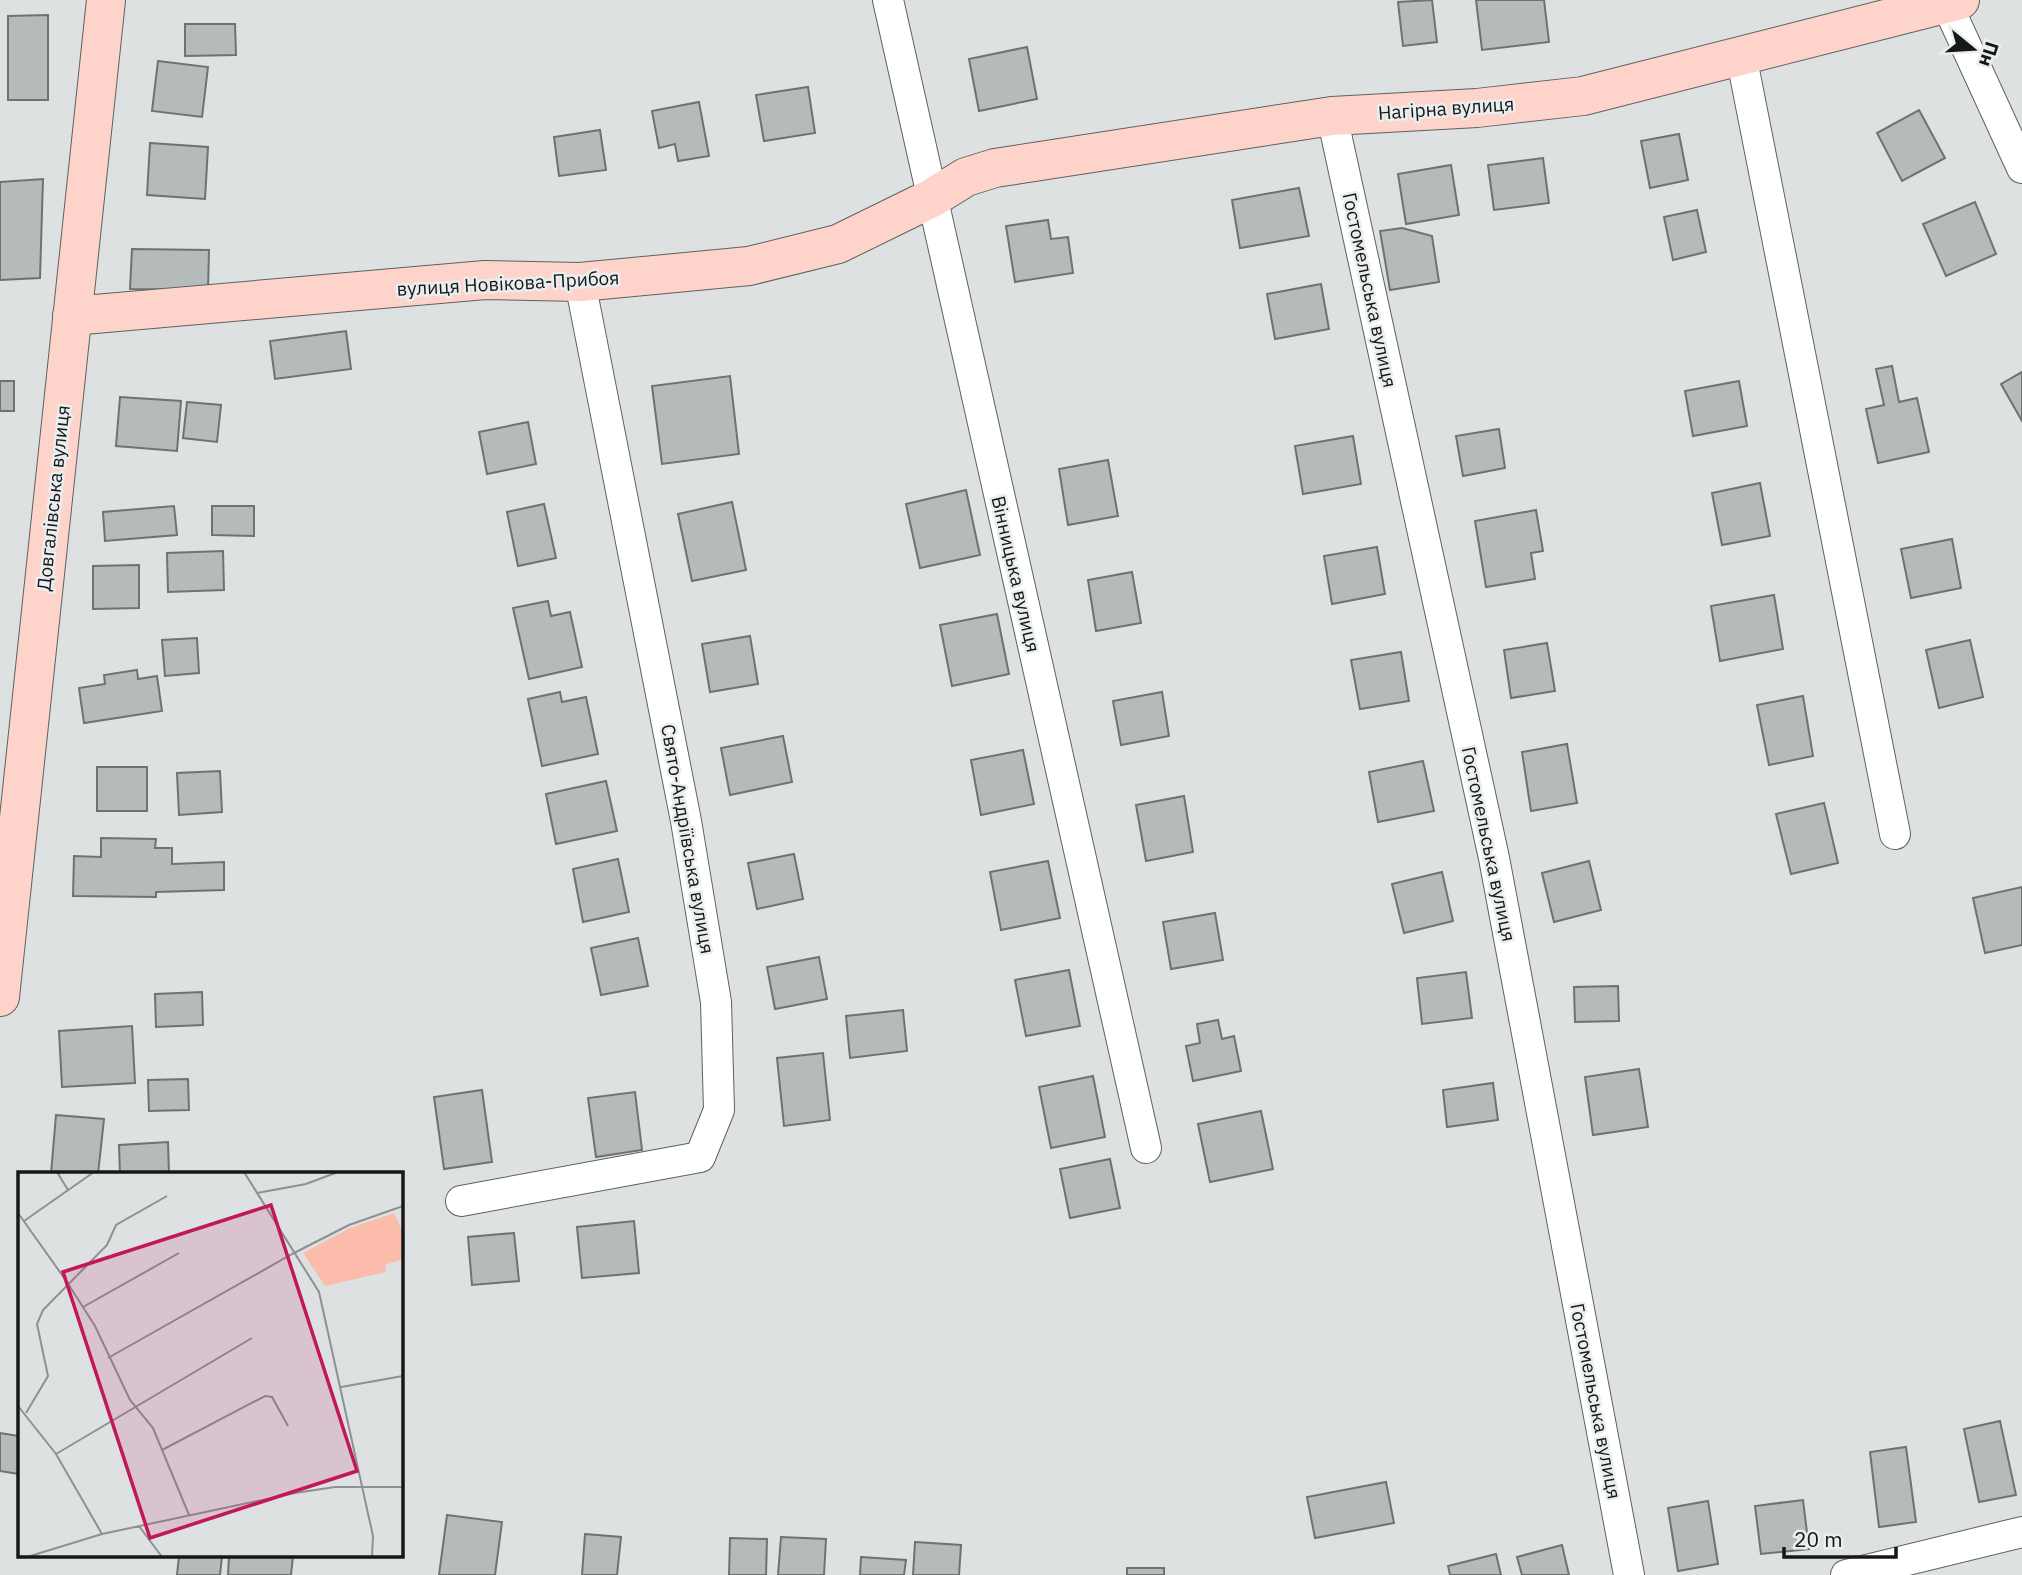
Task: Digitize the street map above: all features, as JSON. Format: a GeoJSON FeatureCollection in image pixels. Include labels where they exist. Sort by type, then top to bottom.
{"type":"FeatureCollection","features":[{"type":"Feature","properties":{"kind":"street","name":"Довгалівська вулиця"},"geometry":{"type":"LineString","coordinates":[[0,997],[106,0]]}},
{"type":"Feature","properties":{"kind":"street","name":"Вінницька вулиця"},"geometry":{"type":"LineString","coordinates":[[888,0],[1146,1148]]}},
{"type":"Feature","properties":{"kind":"street","name":"Нагірна вулиця"},"geometry":{"type":"LineString","coordinates":[[932,198],[966,177],[995,169],[1332,116],[1477,108],[1583,96],[1951,1]]}},
{"type":"Feature","properties":{"kind":"street"},"geometry":{"type":"LineString","coordinates":[[1951,1],[2022,168]]}},
{"type":"Feature","properties":{"kind":"street"},"geometry":{"type":"LineString","coordinates":[[1741,55],[1895,835]]}},
{"type":"Feature","properties":{"kind":"street","name":"Гостомельська вулиця"},"geometry":{"type":"LineString","coordinates":[[1332,116],[1494,858],[1629,1575]]}},
{"type":"Feature","properties":{"kind":"street","name":"вулиця Новікова-Прибоя"},"geometry":{"type":"LineString","coordinates":[[72,316],[485,280],[580,282],[749,266],[838,244],[932,198]]}},
{"type":"Feature","properties":{"kind":"street","name":"Свято-Андріївська вулиця"},"geometry":{"type":"LineString","coordinates":[[461,1201],[700,1157],[719,1110],[716,1002],[704,925],[580,282]]}},
{"type":"Feature","properties":{"kind":"street"},"geometry":{"type":"LineString","coordinates":[[1846,1575],[2022,1532]]}},
{"type":"Feature","properties":{"kind":"building"},"geometry":{"type":"Polygon","coordinates":[[[1432,0],[1437,42],[1403,46],[1398,2],[1432,0]]]}},
{"type":"Feature","properties":{"kind":"building"},"geometry":{"type":"Polygon","coordinates":[[[1476,0],[1544,0],[1549,42],[1482,50],[1476,0]]]}},
{"type":"Feature","properties":{"kind":"building"},"geometry":{"type":"Polygon","coordinates":[[[48,15],[48,100],[8,100],[8,16],[48,15]]]}},
{"type":"Feature","properties":{"kind":"building"},"geometry":{"type":"Polygon","coordinates":[[[185,24],[235,24],[236,55],[185,56],[185,24]]]}},
{"type":"Feature","properties":{"kind":"building"},"geometry":{"type":"Polygon","coordinates":[[[1027,47],[1037,99],[979,111],[969,59],[1027,47]]]}},
{"type":"Feature","properties":{"kind":"building"},"geometry":{"type":"Polygon","coordinates":[[[158,61],[208,67],[202,117],[152,111],[158,61]]]}},
{"type":"Feature","properties":{"kind":"building"},"geometry":{"type":"Polygon","coordinates":[[[808,87],[815,133],[764,141],[756,95],[808,87]]]}},
{"type":"Feature","properties":{"kind":"building"},"geometry":{"type":"Polygon","coordinates":[[[699,102],[709,156],[678,161],[675,144],[659,148],[652,111],[699,102]]]}},
{"type":"Feature","properties":{"kind":"building"},"geometry":{"type":"Polygon","coordinates":[[[1919,110],[1945,158],[1902,181],[1877,133],[1919,110]]]}},
{"type":"Feature","properties":{"kind":"building"},"geometry":{"type":"Polygon","coordinates":[[[600,130],[606,170],[559,176],[554,137],[600,130]]]}},
{"type":"Feature","properties":{"kind":"building"},"geometry":{"type":"Polygon","coordinates":[[[1679,134],[1688,180],[1650,188],[1641,141],[1679,134]]]}},
{"type":"Feature","properties":{"kind":"building"},"geometry":{"type":"Polygon","coordinates":[[[150,143],[208,147],[205,199],[147,195],[150,143]]]}},
{"type":"Feature","properties":{"kind":"building"},"geometry":{"type":"Polygon","coordinates":[[[1543,158],[1549,203],[1494,210],[1488,165],[1543,158]]]}},
{"type":"Feature","properties":{"kind":"building"},"geometry":{"type":"Polygon","coordinates":[[[1451,165],[1459,215],[1406,224],[1398,174],[1451,165]]]}},
{"type":"Feature","properties":{"kind":"building"},"geometry":{"type":"Polygon","coordinates":[[[43,179],[40,278],[0,280],[0,182],[43,179]]]}},
{"type":"Feature","properties":{"kind":"building"},"geometry":{"type":"Polygon","coordinates":[[[1299,188],[1309,236],[1240,248],[1232,200],[1299,188]]]}},
{"type":"Feature","properties":{"kind":"building"},"geometry":{"type":"Polygon","coordinates":[[[1975,202],[1996,254],[1946,276],[1923,224],[1975,202]]]}},
{"type":"Feature","properties":{"kind":"building"},"geometry":{"type":"Polygon","coordinates":[[[1697,210],[1706,252],[1673,260],[1664,217],[1697,210]]]}},
{"type":"Feature","properties":{"kind":"building"},"geometry":{"type":"Polygon","coordinates":[[[1048,220],[1051,239],[1068,237],[1073,273],[1015,282],[1006,226],[1048,220]]]}},
{"type":"Feature","properties":{"kind":"building"},"geometry":{"type":"Polygon","coordinates":[[[1402,228],[1432,236],[1439,282],[1390,290],[1380,231],[1402,228]]]}},
{"type":"Feature","properties":{"kind":"building"},"geometry":{"type":"Polygon","coordinates":[[[132,249],[209,250],[208,290],[130,289],[132,249]]]}},
{"type":"Feature","properties":{"kind":"building"},"geometry":{"type":"Polygon","coordinates":[[[1321,284],[1329,329],[1275,339],[1267,294],[1321,284]]]}},
{"type":"Feature","properties":{"kind":"building"},"geometry":{"type":"Polygon","coordinates":[[[346,331],[351,369],[275,379],[270,341],[346,331]]]}},
{"type":"Feature","properties":{"kind":"building"},"geometry":{"type":"Polygon","coordinates":[[[1892,366],[1899,402],[1917,398],[1929,452],[1878,463],[1866,409],[1884,405],[1876,369],[1892,366]]]}},
{"type":"Feature","properties":{"kind":"building"},"geometry":{"type":"Polygon","coordinates":[[[2022,372],[2022,421],[2001,384],[2022,372]]]}},
{"type":"Feature","properties":{"kind":"building"},"geometry":{"type":"Polygon","coordinates":[[[730,376],[739,454],[662,464],[652,386],[730,376]]]}},
{"type":"Feature","properties":{"kind":"building"},"geometry":{"type":"Polygon","coordinates":[[[0,381],[14,381],[14,411],[0,411],[0,381]]]}},
{"type":"Feature","properties":{"kind":"building"},"geometry":{"type":"Polygon","coordinates":[[[1739,381],[1747,426],[1693,436],[1685,391],[1739,381]]]}},
{"type":"Feature","properties":{"kind":"building"},"geometry":{"type":"Polygon","coordinates":[[[120,397],[181,401],[177,451],[116,446],[120,397]]]}},
{"type":"Feature","properties":{"kind":"building"},"geometry":{"type":"Polygon","coordinates":[[[187,402],[221,405],[217,442],[183,438],[187,402]]]}},
{"type":"Feature","properties":{"kind":"building"},"geometry":{"type":"Polygon","coordinates":[[[528,422],[536,464],[487,474],[479,432],[528,422]]]}},
{"type":"Feature","properties":{"kind":"building"},"geometry":{"type":"Polygon","coordinates":[[[1499,429],[1505,468],[1463,476],[1456,436],[1499,429]]]}},
{"type":"Feature","properties":{"kind":"building"},"geometry":{"type":"Polygon","coordinates":[[[1353,436],[1361,484],[1303,494],[1295,446],[1353,436]]]}},
{"type":"Feature","properties":{"kind":"building"},"geometry":{"type":"Polygon","coordinates":[[[1108,460],[1118,516],[1068,525],[1059,469],[1108,460]]]}},
{"type":"Feature","properties":{"kind":"building"},"geometry":{"type":"Polygon","coordinates":[[[1760,483],[1770,536],[1722,545],[1712,493],[1760,483]]]}},
{"type":"Feature","properties":{"kind":"building"},"geometry":{"type":"Polygon","coordinates":[[[966,490],[980,555],[920,568],[906,504],[966,490]]]}},
{"type":"Feature","properties":{"kind":"building"},"geometry":{"type":"Polygon","coordinates":[[[732,502],[746,570],[692,581],[678,514],[732,502]]]}},
{"type":"Feature","properties":{"kind":"building"},"geometry":{"type":"Polygon","coordinates":[[[544,504],[556,558],[518,566],[507,512],[544,504]]]}},
{"type":"Feature","properties":{"kind":"building"},"geometry":{"type":"Polygon","coordinates":[[[174,506],[177,535],[105,541],[103,512],[174,506]]]}},
{"type":"Feature","properties":{"kind":"building"},"geometry":{"type":"Polygon","coordinates":[[[212,506],[254,506],[254,536],[212,535],[212,506]]]}},
{"type":"Feature","properties":{"kind":"building"},"geometry":{"type":"Polygon","coordinates":[[[1536,510],[1543,551],[1531,553],[1535,579],[1486,587],[1475,521],[1536,510]]]}},
{"type":"Feature","properties":{"kind":"building"},"geometry":{"type":"Polygon","coordinates":[[[1952,539],[1961,588],[1911,598],[1901,549],[1952,539]]]}},
{"type":"Feature","properties":{"kind":"building"},"geometry":{"type":"Polygon","coordinates":[[[1377,547],[1385,594],[1332,604],[1324,556],[1377,547]]]}},
{"type":"Feature","properties":{"kind":"building"},"geometry":{"type":"Polygon","coordinates":[[[223,551],[224,590],[168,592],[167,553],[223,551]]]}},
{"type":"Feature","properties":{"kind":"building"},"geometry":{"type":"Polygon","coordinates":[[[139,565],[139,608],[93,609],[93,566],[139,565]]]}},
{"type":"Feature","properties":{"kind":"building"},"geometry":{"type":"Polygon","coordinates":[[[1132,572],[1141,623],[1096,631],[1088,580],[1132,572]]]}},
{"type":"Feature","properties":{"kind":"building"},"geometry":{"type":"Polygon","coordinates":[[[1774,595],[1783,649],[1720,661],[1711,606],[1774,595]]]}},
{"type":"Feature","properties":{"kind":"building"},"geometry":{"type":"Polygon","coordinates":[[[548,601],[551,616],[570,612],[582,667],[529,679],[513,608],[548,601]]]}},
{"type":"Feature","properties":{"kind":"building"},"geometry":{"type":"Polygon","coordinates":[[[997,614],[1009,674],[952,686],[940,625],[997,614]]]}},
{"type":"Feature","properties":{"kind":"building"},"geometry":{"type":"Polygon","coordinates":[[[750,636],[758,684],[710,692],[702,644],[750,636]]]}},
{"type":"Feature","properties":{"kind":"building"},"geometry":{"type":"Polygon","coordinates":[[[197,638],[199,673],[165,676],[162,640],[197,638]]]}},
{"type":"Feature","properties":{"kind":"building"},"geometry":{"type":"Polygon","coordinates":[[[1970,640],[1983,697],[1939,708],[1926,650],[1970,640]]]}},
{"type":"Feature","properties":{"kind":"building"},"geometry":{"type":"Polygon","coordinates":[[[1547,643],[1555,691],[1511,698],[1504,650],[1547,643]]]}},
{"type":"Feature","properties":{"kind":"building"},"geometry":{"type":"Polygon","coordinates":[[[1401,652],[1409,701],[1360,709],[1351,660],[1401,652]]]}},
{"type":"Feature","properties":{"kind":"building"},"geometry":{"type":"Polygon","coordinates":[[[137,670],[138,679],[157,676],[162,711],[84,723],[79,688],[105,684],[104,675],[137,670]]]}},
{"type":"Feature","properties":{"kind":"building"},"geometry":{"type":"Polygon","coordinates":[[[560,692],[562,702],[586,697],[598,754],[542,766],[528,699],[560,692]]]}},
{"type":"Feature","properties":{"kind":"building"},"geometry":{"type":"Polygon","coordinates":[[[1162,692],[1169,736],[1121,745],[1113,701],[1162,692]]]}},
{"type":"Feature","properties":{"kind":"building"},"geometry":{"type":"Polygon","coordinates":[[[1803,696],[1813,756],[1769,765],[1757,705],[1803,696]]]}},
{"type":"Feature","properties":{"kind":"building"},"geometry":{"type":"Polygon","coordinates":[[[783,736],[792,782],[730,795],[721,748],[783,736]]]}},
{"type":"Feature","properties":{"kind":"building"},"geometry":{"type":"Polygon","coordinates":[[[1567,744],[1577,803],[1531,811],[1522,752],[1567,744]]]}},
{"type":"Feature","properties":{"kind":"building"},"geometry":{"type":"Polygon","coordinates":[[[1023,750],[1034,804],[981,815],[971,760],[1023,750]]]}},
{"type":"Feature","properties":{"kind":"building"},"geometry":{"type":"Polygon","coordinates":[[[1423,761],[1434,811],[1378,822],[1369,772],[1423,761]]]}},
{"type":"Feature","properties":{"kind":"building"},"geometry":{"type":"Polygon","coordinates":[[[97,767],[147,767],[147,811],[97,811],[97,767]]]}},
{"type":"Feature","properties":{"kind":"building"},"geometry":{"type":"Polygon","coordinates":[[[220,771],[222,812],[179,815],[177,773],[220,771]]]}},
{"type":"Feature","properties":{"kind":"building"},"geometry":{"type":"Polygon","coordinates":[[[606,781],[617,831],[556,844],[546,794],[606,781]]]}},
{"type":"Feature","properties":{"kind":"building"},"geometry":{"type":"Polygon","coordinates":[[[1184,796],[1193,852],[1146,861],[1136,805],[1184,796]]]}},
{"type":"Feature","properties":{"kind":"building"},"geometry":{"type":"Polygon","coordinates":[[[1824,803],[1838,863],[1791,874],[1776,814],[1824,803]]]}},
{"type":"Feature","properties":{"kind":"building"},"geometry":{"type":"Polygon","coordinates":[[[101,838],[156,839],[155,848],[172,848],[172,864],[224,862],[224,890],[156,892],[156,897],[73,896],[74,856],[101,857],[101,838]]]}},
{"type":"Feature","properties":{"kind":"building"},"geometry":{"type":"Polygon","coordinates":[[[794,854],[803,899],[757,909],[748,863],[794,854]]]}},
{"type":"Feature","properties":{"kind":"building"},"geometry":{"type":"Polygon","coordinates":[[[618,859],[629,912],[583,922],[573,869],[618,859]]]}},
{"type":"Feature","properties":{"kind":"building"},"geometry":{"type":"Polygon","coordinates":[[[1048,861],[1060,918],[1001,930],[990,872],[1048,861]]]}},
{"type":"Feature","properties":{"kind":"building"},"geometry":{"type":"Polygon","coordinates":[[[1589,861],[1601,910],[1554,922],[1542,873],[1589,861]]]}},
{"type":"Feature","properties":{"kind":"building"},"geometry":{"type":"Polygon","coordinates":[[[1442,872],[1453,921],[1404,933],[1392,884],[1442,872]]]}},
{"type":"Feature","properties":{"kind":"building"},"geometry":{"type":"Polygon","coordinates":[[[2022,887],[2022,945],[1985,953],[1973,898],[2022,887]]]}},
{"type":"Feature","properties":{"kind":"building"},"geometry":{"type":"Polygon","coordinates":[[[1215,913],[1223,960],[1171,969],[1163,922],[1215,913]]]}},
{"type":"Feature","properties":{"kind":"building"},"geometry":{"type":"Polygon","coordinates":[[[638,938],[648,986],[601,995],[591,948],[638,938]]]}},
{"type":"Feature","properties":{"kind":"building"},"geometry":{"type":"Polygon","coordinates":[[[819,957],[827,999],[775,1009],[767,967],[819,957]]]}},
{"type":"Feature","properties":{"kind":"building"},"geometry":{"type":"Polygon","coordinates":[[[1069,970],[1080,1026],[1026,1036],[1015,980],[1069,970]]]}},
{"type":"Feature","properties":{"kind":"building"},"geometry":{"type":"Polygon","coordinates":[[[1466,972],[1472,1018],[1422,1024],[1417,978],[1466,972]]]}},
{"type":"Feature","properties":{"kind":"building"},"geometry":{"type":"Polygon","coordinates":[[[1618,986],[1619,1021],[1575,1022],[1574,987],[1618,986]]]}},
{"type":"Feature","properties":{"kind":"building"},"geometry":{"type":"Polygon","coordinates":[[[202,992],[203,1025],[156,1027],[155,994],[202,992]]]}},
{"type":"Feature","properties":{"kind":"building"},"geometry":{"type":"Polygon","coordinates":[[[903,1010],[907,1051],[850,1058],[846,1016],[903,1010]]]}},
{"type":"Feature","properties":{"kind":"building"},"geometry":{"type":"Polygon","coordinates":[[[1218,1020],[1222,1039],[1234,1036],[1241,1071],[1193,1081],[1186,1046],[1200,1043],[1197,1024],[1218,1020]]]}},
{"type":"Feature","properties":{"kind":"building"},"geometry":{"type":"Polygon","coordinates":[[[132,1026],[135,1083],[62,1087],[59,1031],[132,1026]]]}},
{"type":"Feature","properties":{"kind":"building"},"geometry":{"type":"Polygon","coordinates":[[[823,1053],[830,1120],[784,1126],[777,1058],[823,1053]]]}},
{"type":"Feature","properties":{"kind":"building"},"geometry":{"type":"Polygon","coordinates":[[[1639,1069],[1648,1127],[1593,1135],[1585,1077],[1639,1069]]]}},
{"type":"Feature","properties":{"kind":"building"},"geometry":{"type":"Polygon","coordinates":[[[1093,1076],[1105,1137],[1051,1148],[1039,1087],[1093,1076]]]}},
{"type":"Feature","properties":{"kind":"building"},"geometry":{"type":"Polygon","coordinates":[[[188,1079],[189,1110],[149,1111],[148,1080],[188,1079]]]}},
{"type":"Feature","properties":{"kind":"building"},"geometry":{"type":"Polygon","coordinates":[[[1493,1083],[1498,1120],[1447,1127],[1443,1090],[1493,1083]]]}},
{"type":"Feature","properties":{"kind":"building"},"geometry":{"type":"Polygon","coordinates":[[[482,1090],[492,1162],[444,1169],[434,1097],[482,1090]]]}},
{"type":"Feature","properties":{"kind":"building"},"geometry":{"type":"Polygon","coordinates":[[[635,1092],[642,1150],[596,1157],[588,1098],[635,1092]]]}},
{"type":"Feature","properties":{"kind":"building"},"geometry":{"type":"Polygon","coordinates":[[[1261,1111],[1273,1169],[1210,1182],[1198,1124],[1261,1111]]]}},
{"type":"Feature","properties":{"kind":"building"},"geometry":{"type":"Polygon","coordinates":[[[56,1115],[104,1119],[98,1172],[51,1172],[56,1115]]]}},
{"type":"Feature","properties":{"kind":"building"},"geometry":{"type":"Polygon","coordinates":[[[168,1142],[169,1172],[120,1172],[119,1145],[168,1142]]]}},
{"type":"Feature","properties":{"kind":"building"},"geometry":{"type":"Polygon","coordinates":[[[1110,1159],[1120,1208],[1070,1218],[1060,1169],[1110,1159]]]}},
{"type":"Feature","properties":{"kind":"building"},"geometry":{"type":"Polygon","coordinates":[[[634,1221],[639,1273],[582,1278],[577,1227],[634,1221]]]}},
{"type":"Feature","properties":{"kind":"building"},"geometry":{"type":"Polygon","coordinates":[[[514,1233],[519,1281],[472,1285],[468,1237],[514,1233]]]}},
{"type":"Feature","properties":{"kind":"building"},"geometry":{"type":"Polygon","coordinates":[[[2000,1421],[2016,1495],[1979,1502],[1964,1429],[2000,1421]]]}},
{"type":"Feature","properties":{"kind":"building"},"geometry":{"type":"Polygon","coordinates":[[[0,1433],[18,1436],[18,1474],[0,1471],[0,1433]]]}},
{"type":"Feature","properties":{"kind":"building"},"geometry":{"type":"Polygon","coordinates":[[[1906,1447],[1916,1522],[1879,1527],[1870,1452],[1906,1447]]]}},
{"type":"Feature","properties":{"kind":"building"},"geometry":{"type":"Polygon","coordinates":[[[1386,1482],[1394,1523],[1315,1538],[1307,1497],[1386,1482]]]}},
{"type":"Feature","properties":{"kind":"building"},"geometry":{"type":"Polygon","coordinates":[[[1803,1500],[1809,1549],[1761,1554],[1755,1506],[1803,1500]]]}},
{"type":"Feature","properties":{"kind":"building"},"geometry":{"type":"Polygon","coordinates":[[[1708,1501],[1718,1564],[1678,1571],[1668,1508],[1708,1501]]]}},
{"type":"Feature","properties":{"kind":"building"},"geometry":{"type":"Polygon","coordinates":[[[447,1515],[502,1522],[495,1575],[439,1575],[447,1515]]]}},
{"type":"Feature","properties":{"kind":"building"},"geometry":{"type":"Polygon","coordinates":[[[585,1534],[621,1537],[617,1575],[582,1575],[585,1534]]]}},
{"type":"Feature","properties":{"kind":"building"},"geometry":{"type":"Polygon","coordinates":[[[781,1537],[826,1539],[824,1575],[778,1575],[781,1537]]]}},
{"type":"Feature","properties":{"kind":"building"},"geometry":{"type":"Polygon","coordinates":[[[730,1538],[767,1539],[766,1575],[729,1575],[730,1538]]]}},
{"type":"Feature","properties":{"kind":"building"},"geometry":{"type":"Polygon","coordinates":[[[915,1542],[961,1545],[959,1575],[913,1575],[915,1542]]]}},
{"type":"Feature","properties":{"kind":"building"},"geometry":{"type":"Polygon","coordinates":[[[1562,1545],[1569,1575],[1522,1575],[1517,1557],[1562,1545]]]}},
{"type":"Feature","properties":{"kind":"building"},"geometry":{"type":"Polygon","coordinates":[[[1496,1554],[1501,1575],[1450,1575],[1448,1566],[1496,1554]]]}},
{"type":"Feature","properties":{"kind":"building"},"geometry":{"type":"Polygon","coordinates":[[[861,1557],[906,1560],[904,1575],[860,1575],[861,1557]]]}},
{"type":"Feature","properties":{"kind":"building"},"geometry":{"type":"Polygon","coordinates":[[[179,1558],[222,1558],[220,1575],[177,1575],[179,1558]]]}},
{"type":"Feature","properties":{"kind":"building"},"geometry":{"type":"Polygon","coordinates":[[[229,1558],[293,1558],[291,1575],[228,1575],[229,1558]]]}},
{"type":"Feature","properties":{"kind":"building"},"geometry":{"type":"Polygon","coordinates":[[[1127,1568],[1164,1568],[1164,1575],[1127,1575],[1127,1568]]]}}]}
